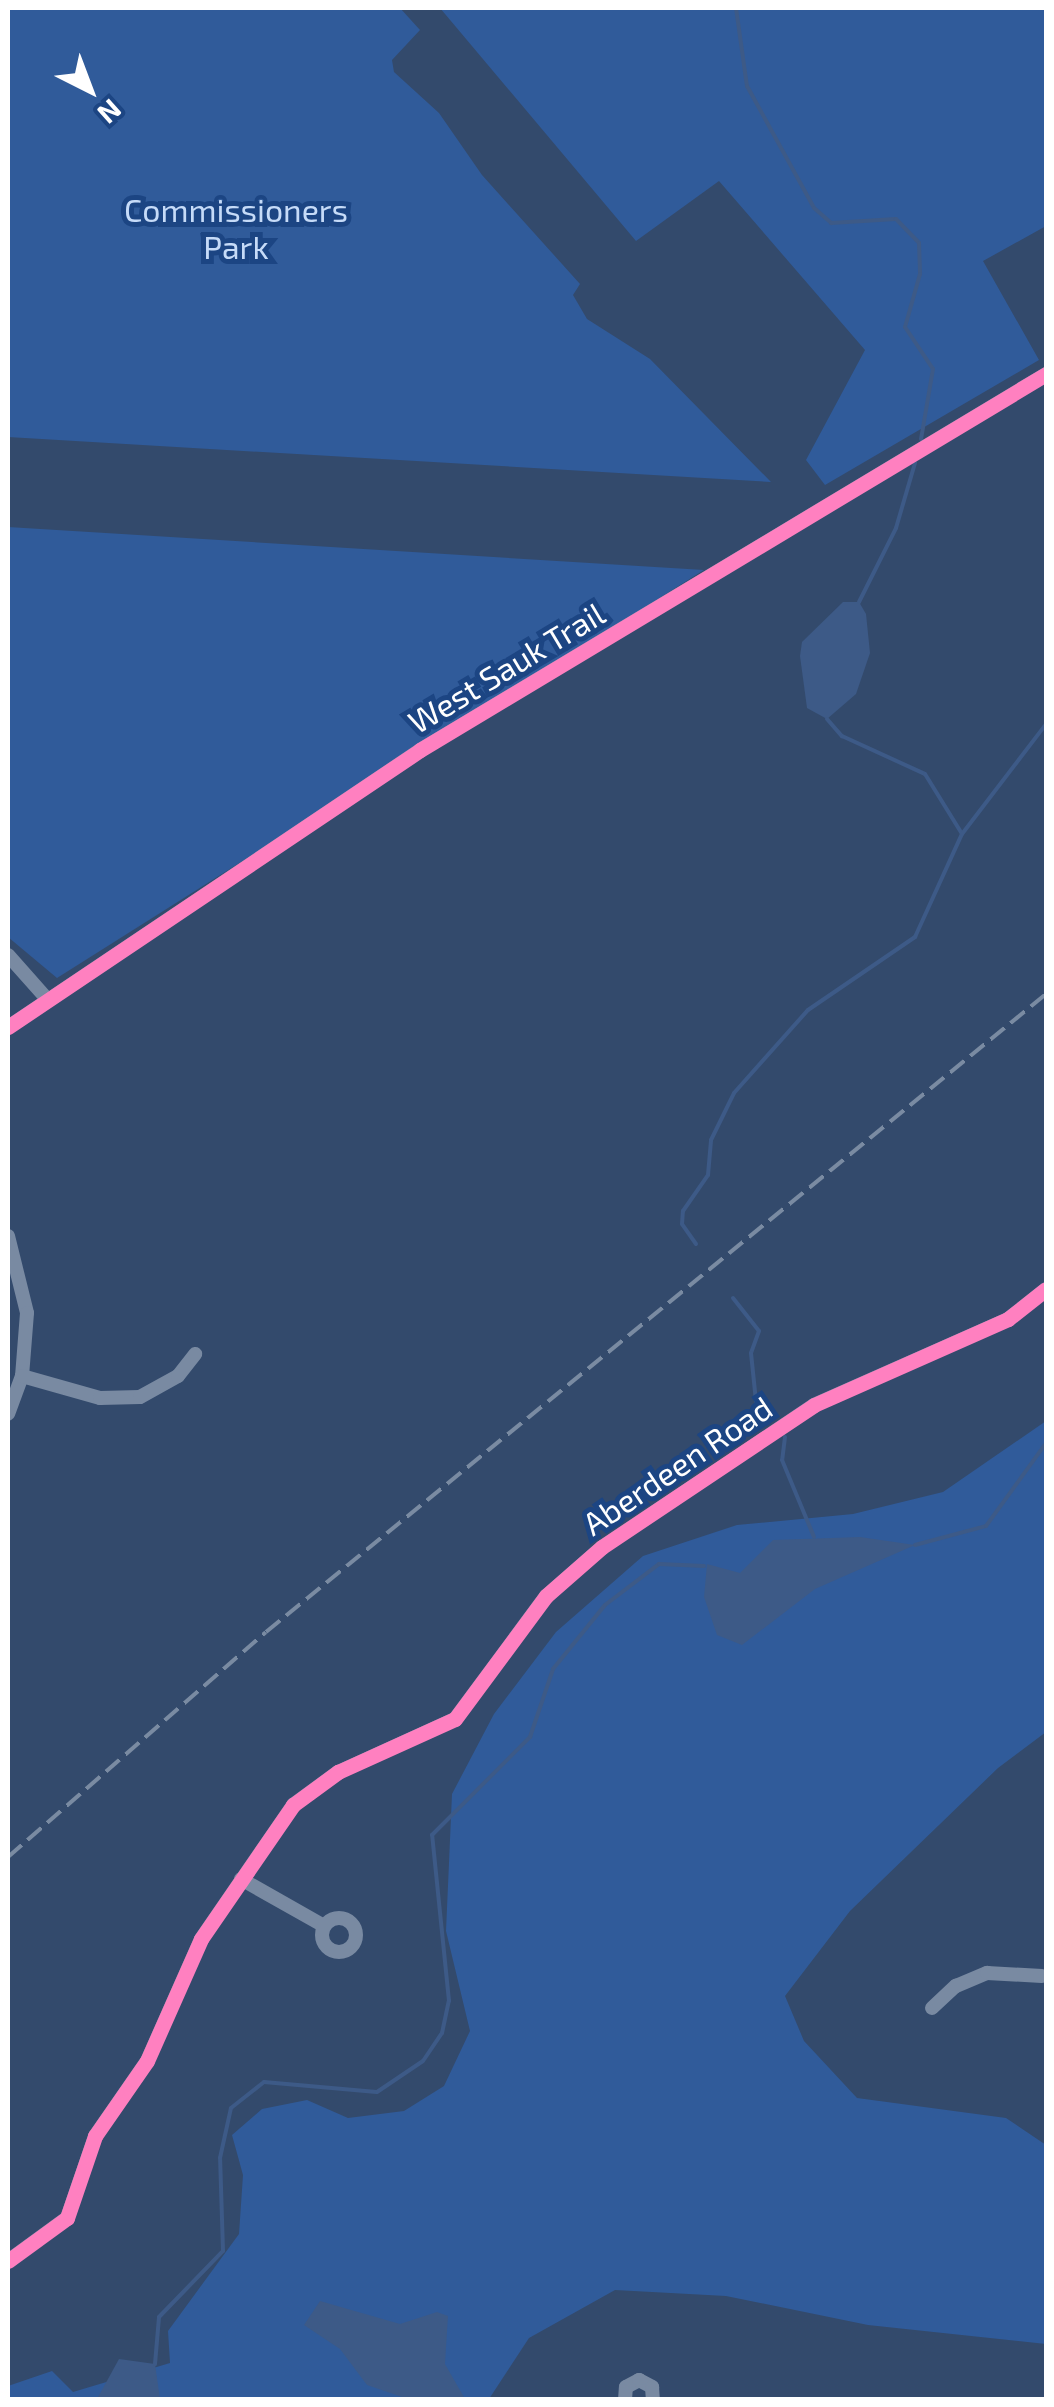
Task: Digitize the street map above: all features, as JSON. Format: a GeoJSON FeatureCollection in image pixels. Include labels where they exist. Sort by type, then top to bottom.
{"type":"FeatureCollection","features":[{"type":"Feature","properties":{"kind":"street","name":"West Sauk Trail"},"geometry":{"type":"LineString","coordinates":[[8,1027],[420,750],[1046,374]]}},
{"type":"Feature","properties":{"kind":"street"},"geometry":{"type":"LineString","coordinates":[[8,955],[46,999]]}},
{"type":"Feature","properties":{"kind":"street"},"geometry":{"type":"LineString","coordinates":[[8,1236],[27,1312],[22,1376],[8,1414]]}},
{"type":"Feature","properties":{"kind":"street","name":"Aberdeen Road"},"geometry":{"type":"LineString","coordinates":[[8,2260],[67,2218],[95,2136],[140,2072],[202,1939],[293,1804],[338,1772],[455,1719],[546,1596],[602,1547],[814,1405],[1008,1319],[1046,1289]]}},
{"type":"Feature","properties":{"kind":"street"},"geometry":{"type":"LineString","coordinates":[[22,1376],[100,1398],[140,1397],[178,1376],[195,1354]]}},
{"type":"Feature","properties":{"kind":"street"},"geometry":{"type":"LineString","coordinates":[[241,1879],[324,1926]]}},
{"type":"Feature","properties":{"kind":"street"},"geometry":{"type":"LineString","coordinates":[[932,2008],[956,1986],[987,1973],[1044,1978],[1046,1960]]}},
{"type":"Feature","properties":{"kind":"street"},"geometry":{"type":"LineString","coordinates":[[624,2400],[626,2387],[638,2380],[652,2387],[653,2400]]}},
{"type":"Feature","properties":{"kind":"green space","name":"Commissioners Park"},"geometry":{"type":"Polygon","coordinates":[[[8,8],[400,8],[420,30],[392,60],[394,72],[439,113],[482,175],[580,284],[573,295],[587,319],[650,359],[771,482],[8,437],[8,8]]]}},
{"type":"Feature","properties":{"kind":"green space"},"geometry":{"type":"Polygon","coordinates":[[[440,8],[1046,8],[1046,226],[983,261],[1039,360],[825,485],[806,460],[865,350],[719,181],[636,241],[440,8]]]}},
{"type":"Feature","properties":{"kind":"green space"},"geometry":{"type":"Polygon","coordinates":[[[8,527],[704,570],[57,978],[8,937],[8,527]]]}},
{"type":"Feature","properties":{"kind":"green space"},"geometry":{"type":"Polygon","coordinates":[[[1046,1421],[1046,1732],[998,1768],[850,1911],[785,1996],[804,2041],[857,2098],[1006,2118],[1046,2145],[1046,2344],[868,2325],[726,2296],[615,2290],[529,2338],[489,2399],[8,2400],[8,2386],[52,2371],[73,2392],[170,2363],[168,2331],[239,2234],[243,2175],[232,2135],[262,2109],[307,2100],[348,2118],[404,2111],[444,2086],[470,2031],[446,1931],[452,1794],[494,1714],[556,1632],[643,1556],[737,1525],[853,1514],[943,1492],[1046,1421]]]}},
{"type":"Feature","properties":{"kind":"shaded area"},"geometry":{"type":"Polygon","coordinates":[[[843,602],[859,602],[866,614],[870,653],[856,694],[827,719],[807,708],[800,656],[802,642],[843,602]]]}},
{"type":"Feature","properties":{"kind":"shaded area"},"geometry":{"type":"Polygon","coordinates":[[[860,1537],[915,1545],[815,1589],[742,1645],[717,1635],[704,1597],[707,1564],[740,1573],[773,1540],[860,1537]]]}},
{"type":"Feature","properties":{"kind":"shaded area"},"geometry":{"type":"Polygon","coordinates":[[[320,2301],[400,2324],[437,2312],[448,2316],[445,2364],[465,2399],[408,2399],[367,2385],[340,2349],[304,2325],[320,2301]]]}},
{"type":"Feature","properties":{"kind":"shaded area"},"geometry":{"type":"Polygon","coordinates":[[[119,2359],[155,2364],[160,2399],[97,2399],[119,2359]]]}},
{"type":"Feature","properties":{"kind":"waterway"},"geometry":{"type":"LineString","coordinates":[[736,8],[747,86],[814,208],[831,223],[896,219],[919,243],[920,274],[905,327],[933,369],[921,439]]}},
{"type":"Feature","properties":{"kind":"waterway"},"geometry":{"type":"LineString","coordinates":[[859,602],[896,528],[915,463]]}},
{"type":"Feature","properties":{"kind":"waterway"},"geometry":{"type":"LineString","coordinates":[[827,719],[842,736],[925,774],[962,834]]}},
{"type":"Feature","properties":{"kind":"waterway"},"geometry":{"type":"LineString","coordinates":[[696,1244],[682,1224],[683,1211],[708,1175],[711,1140],[734,1093],[808,1010],[915,937],[962,834],[1046,724]]}},
{"type":"Feature","properties":{"kind":"waterway"},"geometry":{"type":"LineString","coordinates":[[733,1298],[759,1331],[751,1353],[756,1401],[771,1418]]}},
{"type":"Feature","properties":{"kind":"waterway"},"geometry":{"type":"LineString","coordinates":[[785,1437],[782,1460],[814,1537]]}},
{"type":"Feature","properties":{"kind":"waterway"},"geometry":{"type":"LineString","coordinates":[[915,1545],[986,1526],[1046,1443]]}},
{"type":"Feature","properties":{"kind":"waterway"},"geometry":{"type":"LineString","coordinates":[[155,2364],[159,2317],[223,2251],[220,2158],[231,2108],[264,2082],[377,2092],[423,2061],[442,2033],[449,2001],[432,1835],[530,1737],[553,1669],[605,1605],[659,1564],[704,1566]]}},
{"type":"Feature","properties":{"kind":"railway"},"geometry":{"type":"LineString","coordinates":[[8,1857],[266,1632],[1046,994]]}},
{"type":"Feature","properties":{"kind":"cycle path"},"geometry":{"type":"LineString","coordinates":[[8,1027],[420,750],[1046,374]]}},
{"type":"Feature","properties":{"kind":"cycle path"},"geometry":{"type":"LineString","coordinates":[[8,2261],[67,2218],[95,2136],[147,2061],[201,1939],[293,1805],[338,1772],[455,1719],[546,1596],[602,1547],[814,1405],[1008,1319],[1046,1289]]}}]}
